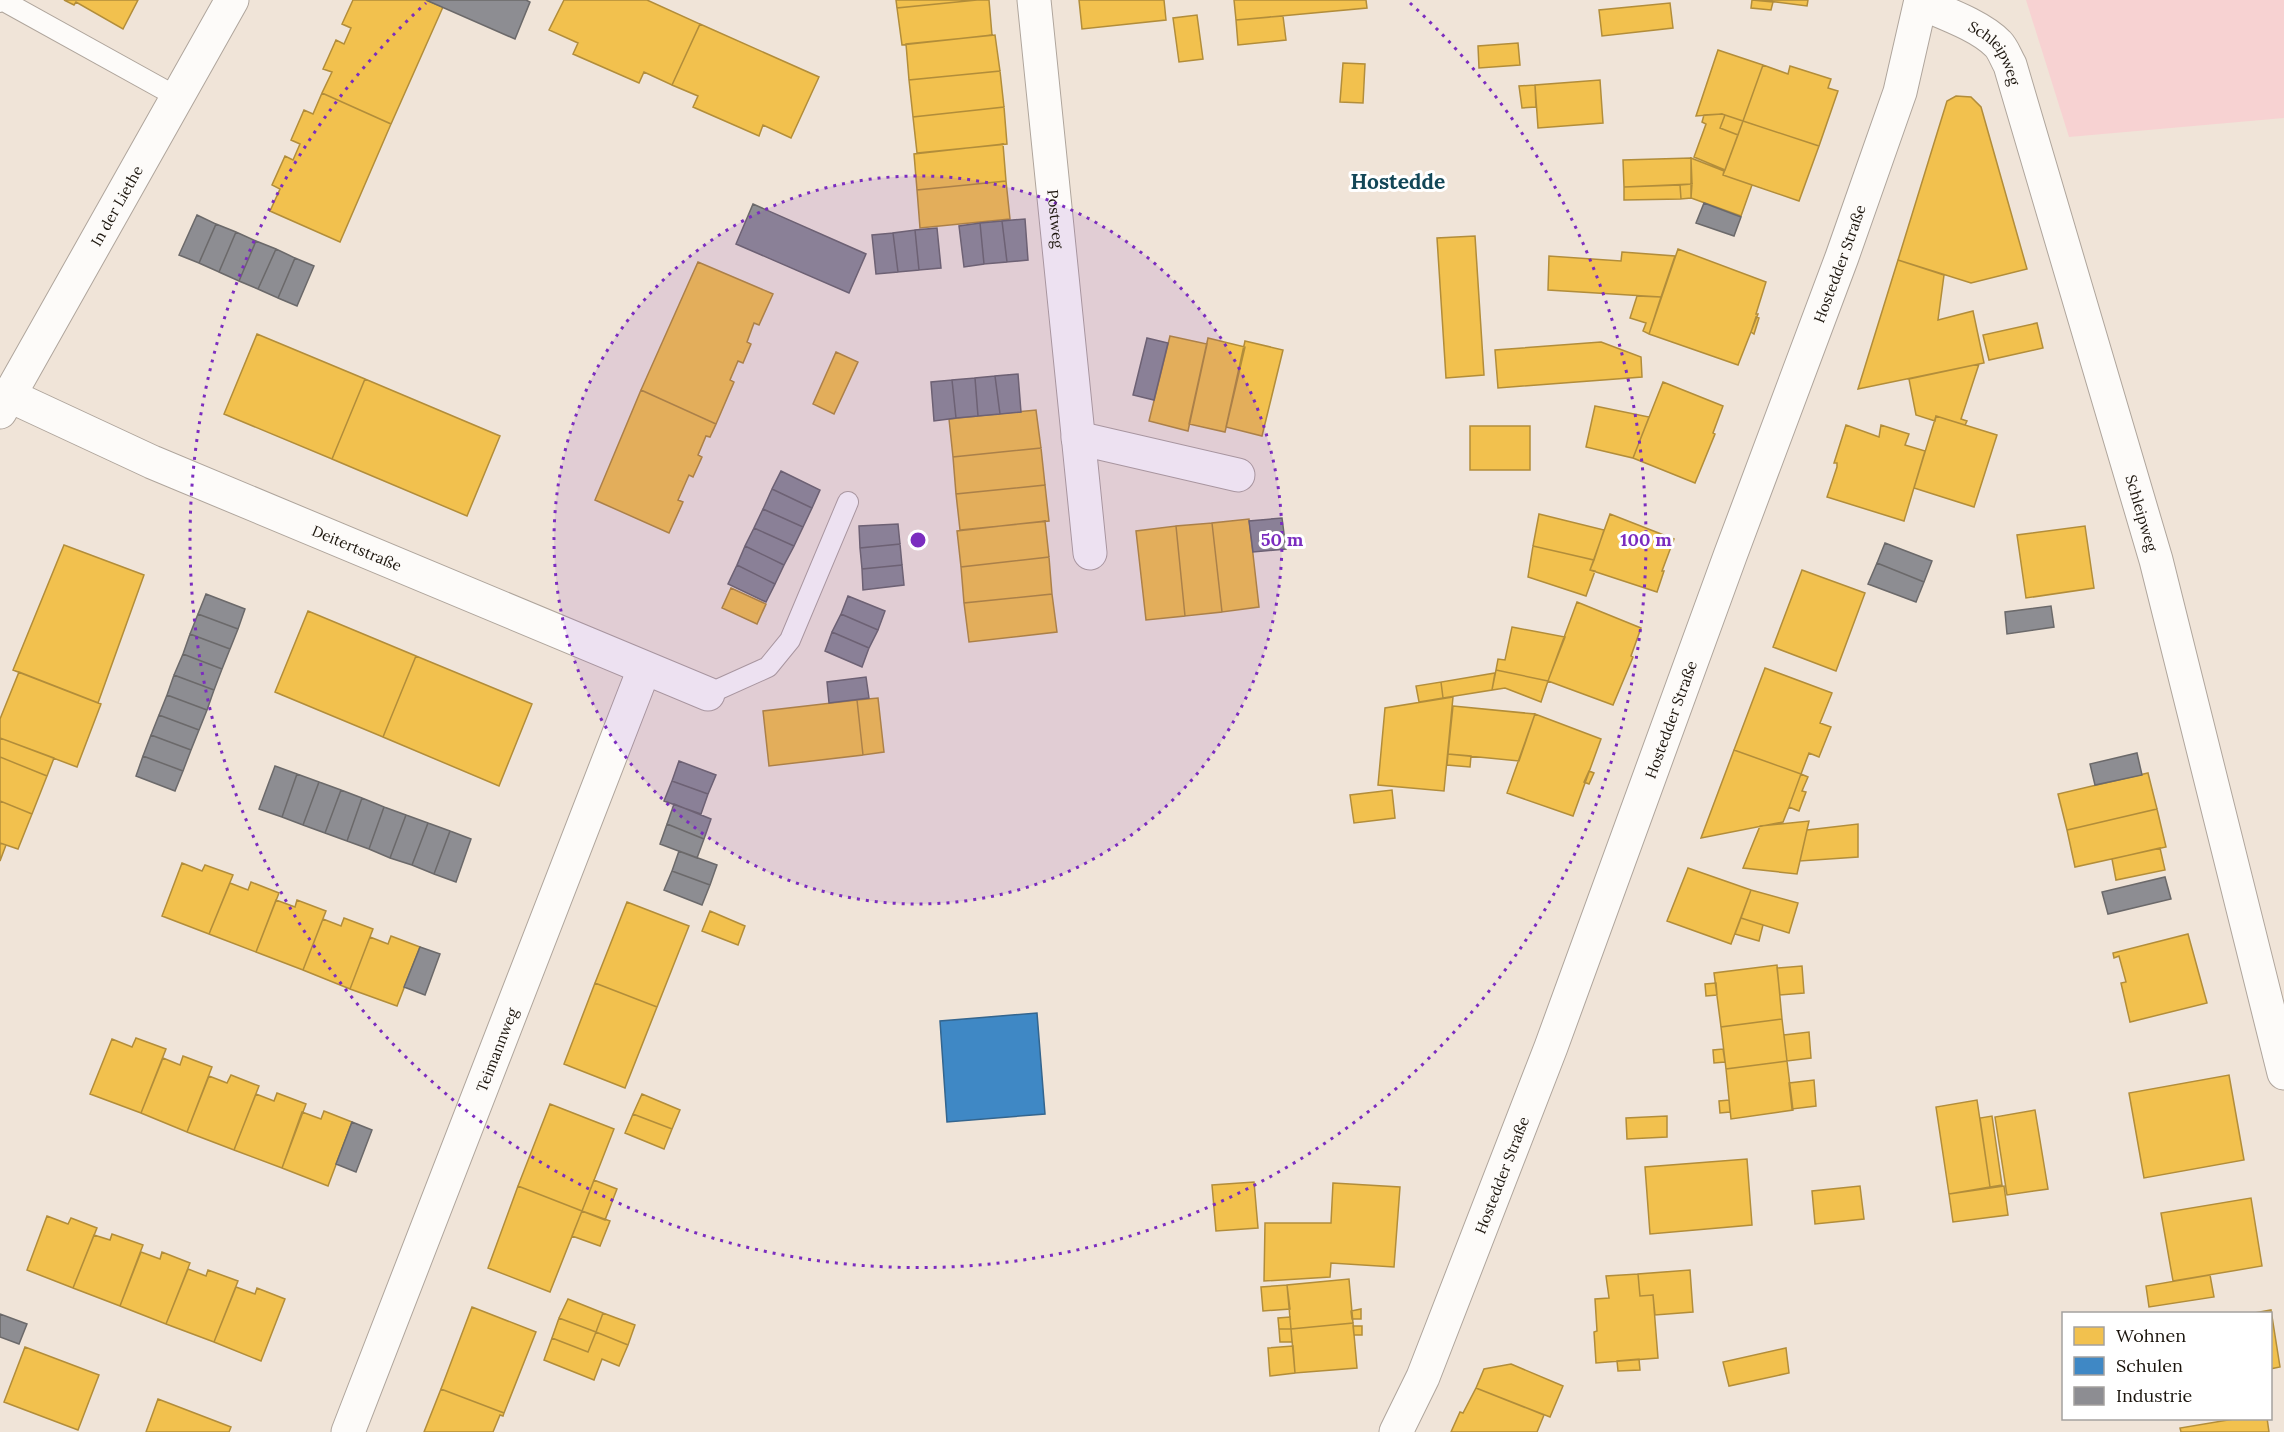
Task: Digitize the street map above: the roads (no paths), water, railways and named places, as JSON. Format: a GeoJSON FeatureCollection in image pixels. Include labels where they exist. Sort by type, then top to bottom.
{"type":"FeatureCollection","features":[{"type":"Feature","properties":{"kind":"street","name":"In der Liethe"},"geometry":{"type":"LineString","coordinates":[[7,388],[179,98],[232,0]]}},
{"type":"Feature","properties":{"kind":"street","name":"Postweg"},"geometry":{"type":"LineString","coordinates":[[1034,0],[1090,553]]}},
{"type":"Feature","properties":{"kind":"street","name":"Schleipweg"},"geometry":{"type":"LineString","coordinates":[[1921,2],[1962,20],[1990,38],[1998,44],[2010,65],[2156,560],[2284,1073]]}},
{"type":"Feature","properties":{"kind":"street","name":"Hostedder Straße"},"geometry":{"type":"LineString","coordinates":[[1396,1432],[1424,1377],[1551,1047],[1842,257],[1900,92],[1921,2]]}},
{"type":"Feature","properties":{"kind":"street","name":"Deitertstraße"},"geometry":{"type":"LineString","coordinates":[[7,388],[152,462],[708,694]]}},
{"type":"Feature","properties":{"kind":"street"},"geometry":{"type":"LineString","coordinates":[[1078,438],[1238,475]]}},
{"type":"Feature","properties":{"kind":"street","name":"Teimannweg"},"geometry":{"type":"LineString","coordinates":[[348,1432],[644,669]]}},
{"type":"Feature","properties":{"kind":"lane"},"geometry":{"type":"LineString","coordinates":[[1,1],[179,98]]}},
{"type":"Feature","properties":{"kind":"lane"},"geometry":{"type":"LineString","coordinates":[[708,694],[768,667],[790,640],[848,502]]}},
{"type":"Feature","properties":{"kind":"district","name":"Hostedde"},"geometry":{"type":"Point","coordinates":[1398,181]}}]}
